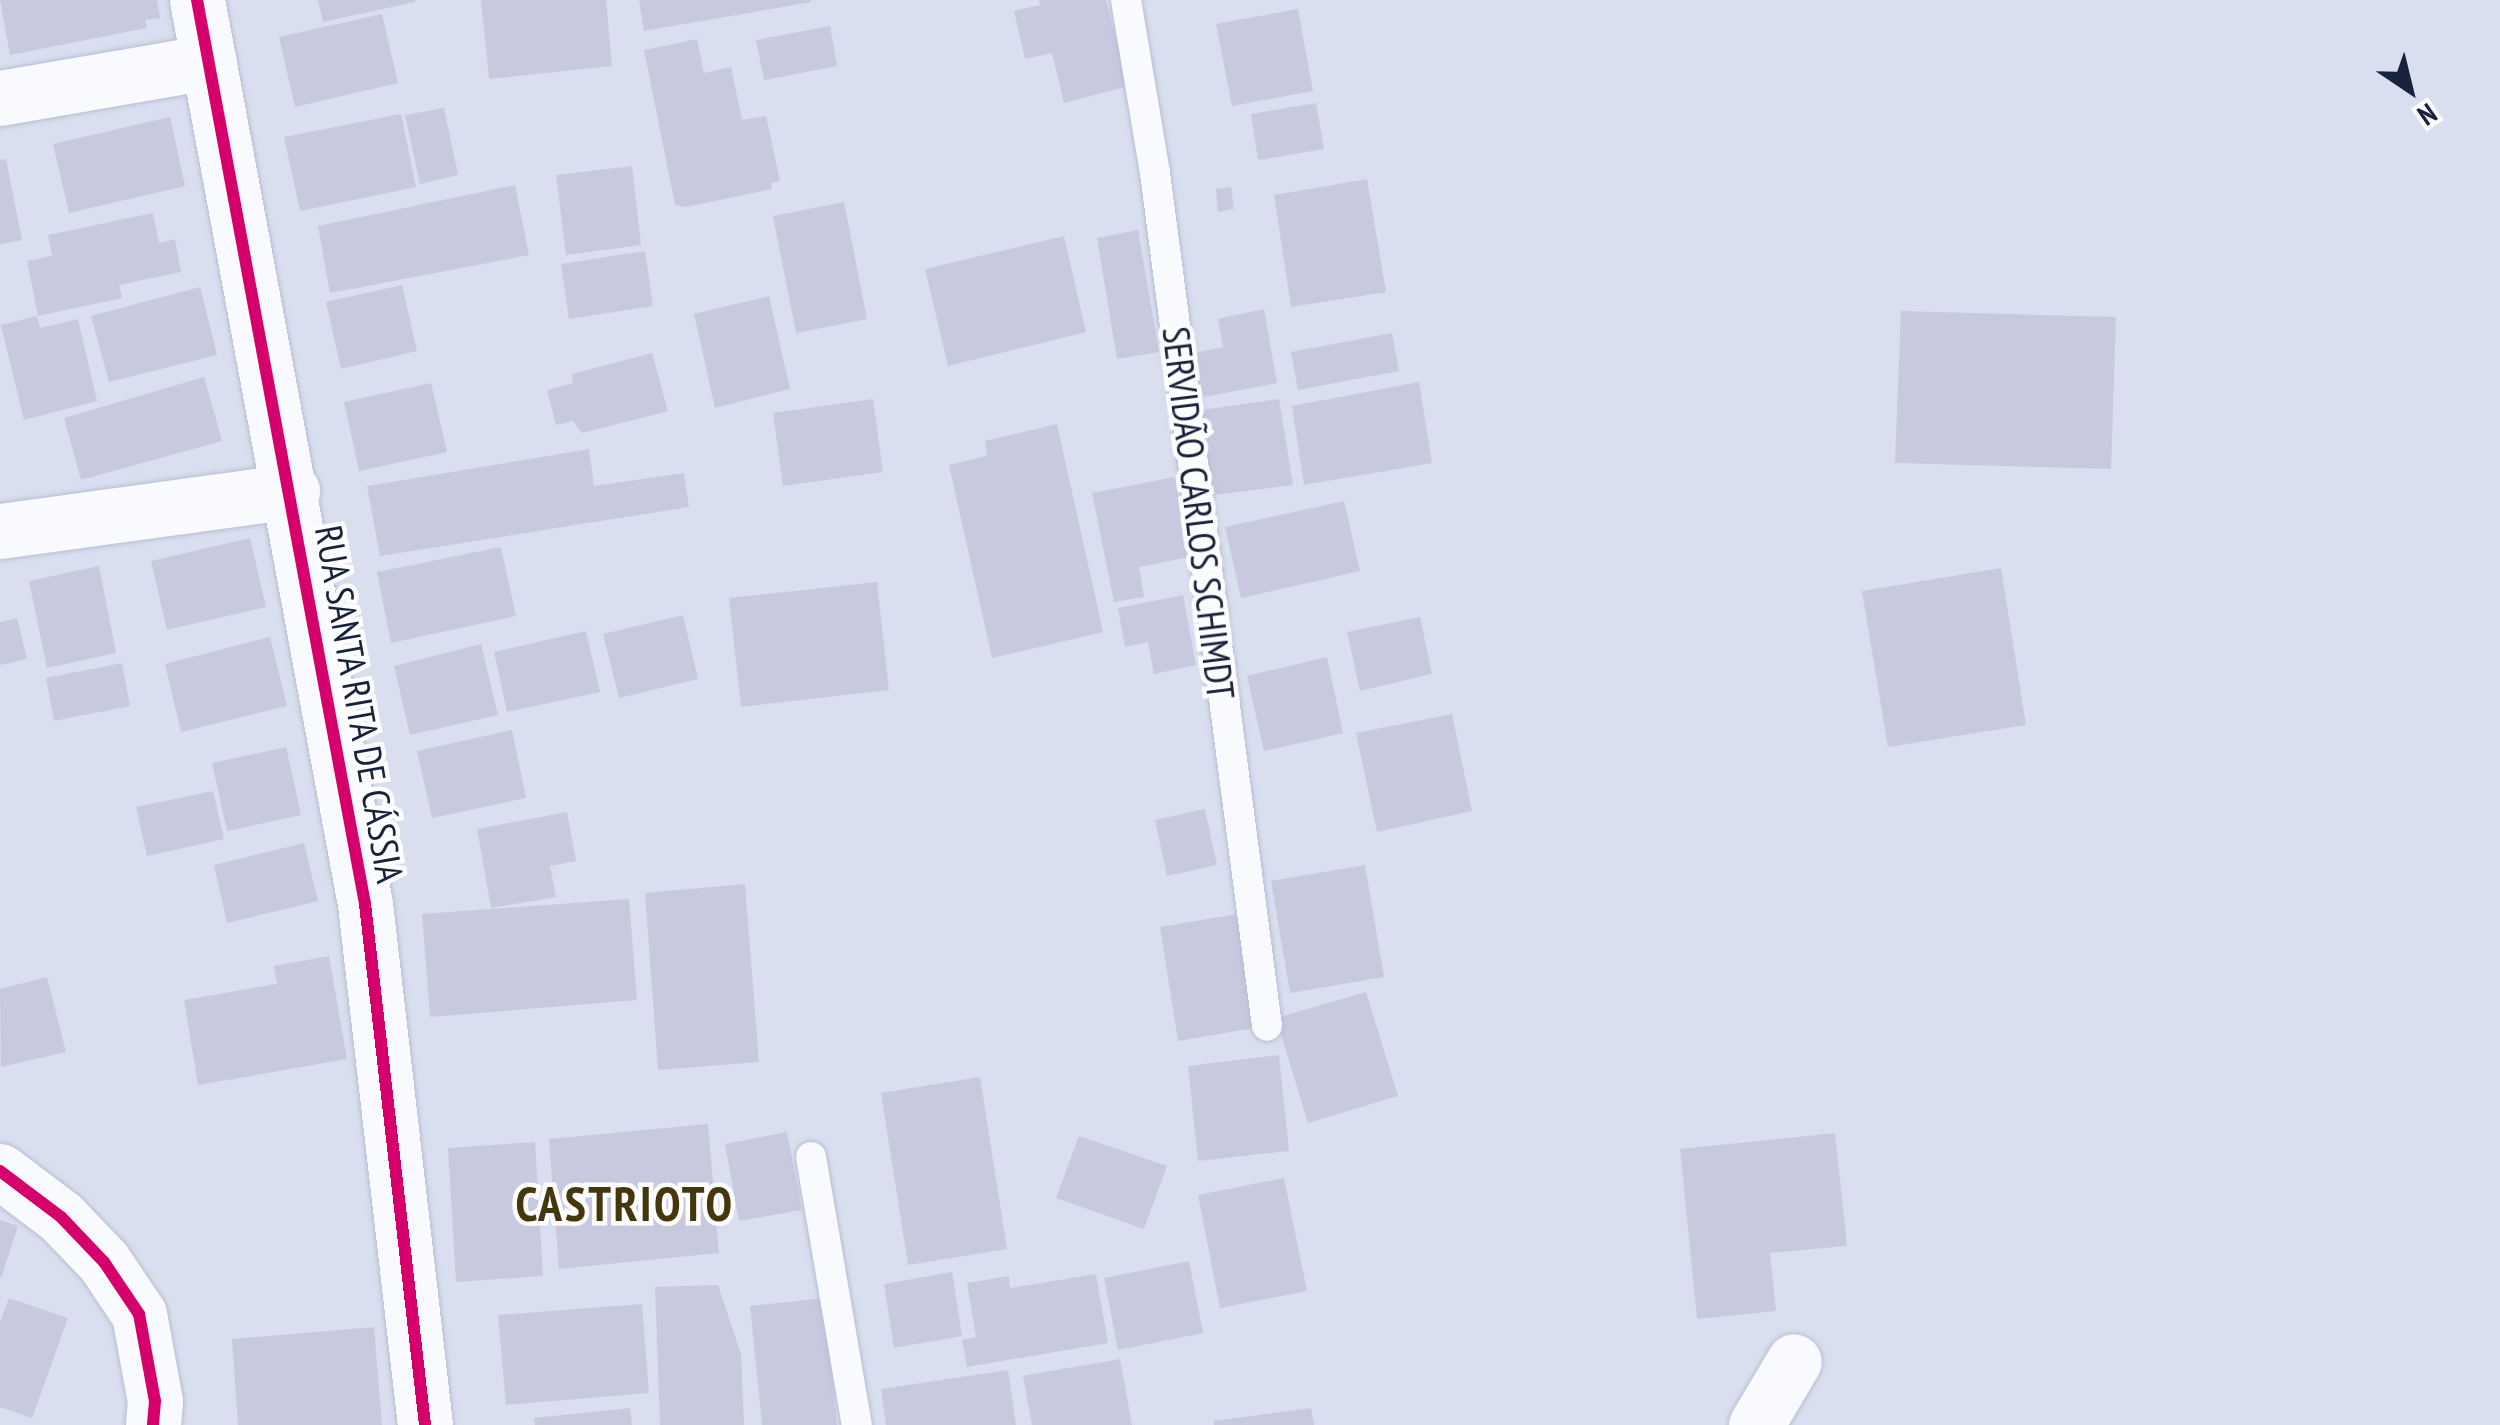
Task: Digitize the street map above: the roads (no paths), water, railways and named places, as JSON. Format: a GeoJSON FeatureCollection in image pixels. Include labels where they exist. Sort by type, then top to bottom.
{"type":"FeatureCollection","features":[{"type":"Feature","properties":{"kind":"street","name":"RUA SANTA RITA DE CÁSSIA"},"geometry":{"type":"LineString","coordinates":[[197,0],[292,492],[365,904],[425,1425]]}},
{"type":"Feature","properties":{"kind":"street"},"geometry":{"type":"LineString","coordinates":[[0,98],[209,62]]}},
{"type":"Feature","properties":{"kind":"street"},"geometry":{"type":"LineString","coordinates":[[0,531],[292,492]]}},
{"type":"Feature","properties":{"kind":"street"},"geometry":{"type":"LineString","coordinates":[[0,1171],[61,1217],[104,1262],[140,1314],[155,1400],[152,1425]]}},
{"type":"Feature","properties":{"kind":"street"},"geometry":{"type":"LineString","coordinates":[[1756,1425],[1794,1362]]}},
{"type":"Feature","properties":{"kind":"lane","name":"SERVIDÃO CARLOS SCHIMDT"},"geometry":{"type":"LineString","coordinates":[[1126,0],[1155,173],[1267,1026]]}},
{"type":"Feature","properties":{"kind":"lane"},"geometry":{"type":"LineString","coordinates":[[810,1157],[857,1425]]}},
{"type":"Feature","properties":{"kind":"district","name":"CASTRIOTO"},"geometry":{"type":"Point","coordinates":[625,1204]}}]}
